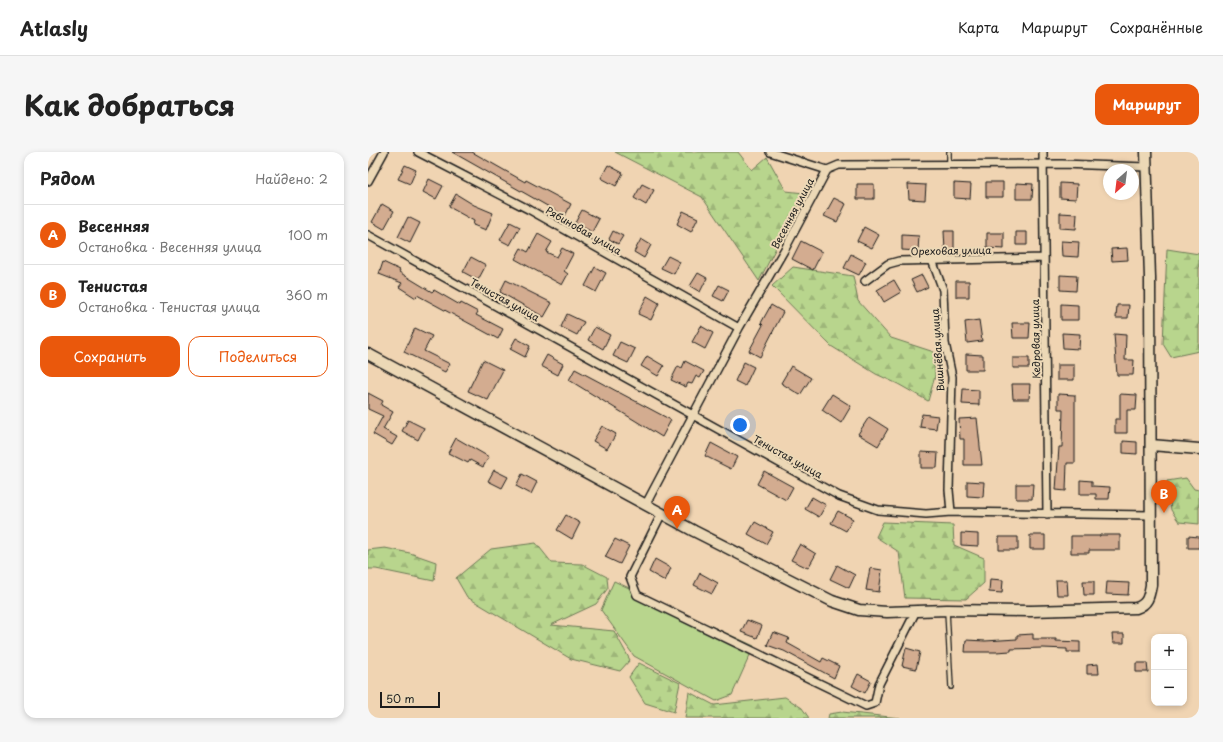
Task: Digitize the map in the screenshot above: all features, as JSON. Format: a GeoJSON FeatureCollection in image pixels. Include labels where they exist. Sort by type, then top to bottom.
{"type":"FeatureCollection","features":[{"type":"Feature","properties":{"kind":"street"},"geometry":{"type":"LineString","coordinates":[[368,181],[384,152]]}},
{"type":"Feature","properties":{"kind":"street","name":"Рябиновая улица"},"geometry":{"type":"LineString","coordinates":[[418,152],[530,210],[738,328]]}},
{"type":"Feature","properties":{"kind":"street"},"geometry":{"type":"LineString","coordinates":[[770,152],[828,170],[840,165],[1042,164],[1146,167]]}},
{"type":"Feature","properties":{"kind":"street","name":"Кедровая улица"},"geometry":{"type":"LineString","coordinates":[[1043,152],[1047,514]]}},
{"type":"Feature","properties":{"kind":"street"},"geometry":{"type":"LineString","coordinates":[[368,354],[662,514],[832,601],[860,610],[887,612],[947,610],[1031,611],[1136,608],[1143,606],[1148,599],[1151,585],[1150,278],[1146,152]]}},
{"type":"Feature","properties":{"kind":"street","name":"Весенняя улица"},"geometry":{"type":"LineString","coordinates":[[646,504],[738,328],[786,247],[828,170]]}},
{"type":"Feature","properties":{"kind":"street","name":"Тенистая улица"},"geometry":{"type":"LineString","coordinates":[[368,235],[839,496],[878,510],[926,514],[951,512],[1151,515]]}},
{"type":"Feature","properties":{"kind":"street","name":"Ореховая улица"},"geometry":{"type":"LineString","coordinates":[[865,281],[888,264],[899,261],[1044,258]]}},
{"type":"Feature","properties":{"kind":"street","name":"Вишнёвая улица"},"geometry":{"type":"LineString","coordinates":[[932,260],[943,290],[945,343],[952,377],[949,490],[951,512]]}},
{"type":"Feature","properties":{"kind":"street"},"geometry":{"type":"LineString","coordinates":[[1151,445],[1199,449]]}},
{"type":"Feature","properties":{"kind":"street"},"geometry":{"type":"LineString","coordinates":[[662,514],[630,577],[637,595],[866,706],[875,703],[879,684],[916,611]]}},
{"type":"Feature","properties":{"kind":"lane"},"geometry":{"type":"LineString","coordinates":[[949,152],[950,165]]}},
{"type":"Feature","properties":{"kind":"lane"},"geometry":{"type":"LineString","coordinates":[[947,610],[950,687]]}},
{"type":"Feature","properties":{"kind":"green space"},"geometry":{"type":"Polygon","coordinates":[[[615,152],[738,152],[752,170],[767,157],[786,191],[804,193],[759,281],[702,197],[615,152]]]}},
{"type":"Feature","properties":{"kind":"green space"},"geometry":{"type":"Polygon","coordinates":[[[1167,249],[1199,254],[1199,351],[1171,357],[1163,344],[1167,249]]]}},
{"type":"Feature","properties":{"kind":"green space"},"geometry":{"type":"Polygon","coordinates":[[[793,267],[853,276],[858,301],[891,338],[934,352],[935,376],[928,401],[898,384],[876,374],[831,346],[772,286],[793,267]]]}},
{"type":"Feature","properties":{"kind":"green space"},"geometry":{"type":"Polygon","coordinates":[[[1186,478],[1194,489],[1199,490],[1199,524],[1179,522],[1171,510],[1167,481],[1186,478]]]}},
{"type":"Feature","properties":{"kind":"green space"},"geometry":{"type":"Polygon","coordinates":[[[883,522],[953,525],[954,545],[984,558],[984,583],[966,599],[905,598],[899,552],[876,537],[883,522]]]}},
{"type":"Feature","properties":{"kind":"green space"},"geometry":{"type":"Polygon","coordinates":[[[536,543],[552,563],[582,564],[607,577],[608,588],[596,604],[551,625],[614,631],[630,660],[620,671],[571,659],[467,597],[456,578],[491,549],[536,543]]]}},
{"type":"Feature","properties":{"kind":"green space"},"geometry":{"type":"Polygon","coordinates":[[[385,548],[410,553],[436,562],[434,581],[376,569],[368,569],[368,550],[385,548]]]}},
{"type":"Feature","properties":{"kind":"green space"},"geometry":{"type":"Polygon","coordinates":[[[614,581],[754,646],[732,695],[716,701],[634,656],[601,610],[614,581]]]}},
{"type":"Feature","properties":{"kind":"green space"},"geometry":{"type":"Polygon","coordinates":[[[639,663],[680,683],[674,712],[645,703],[629,677],[639,663]]]}},
{"type":"Feature","properties":{"kind":"green space"},"geometry":{"type":"Polygon","coordinates":[[[689,692],[714,705],[785,697],[802,708],[809,718],[685,718],[689,692]]]}},
{"type":"Feature","properties":{"kind":"green space"},"geometry":{"type":"Polygon","coordinates":[[[842,712],[900,718],[828,718],[829,714],[842,712]]]}},
{"type":"Feature","properties":{"kind":"building"},"geometry":{"type":"Polygon","coordinates":[[[452,152],[472,152],[525,182],[526,180],[571,204],[565,216],[452,152]]]}},
{"type":"Feature","properties":{"kind":"building"},"geometry":{"type":"Polygon","coordinates":[[[405,165],[416,170],[410,184],[398,179],[405,165]]]}},
{"type":"Feature","properties":{"kind":"building"},"geometry":{"type":"Polygon","coordinates":[[[608,165],[623,173],[616,186],[601,178],[608,165]]]}},
{"type":"Feature","properties":{"kind":"building"},"geometry":{"type":"Polygon","coordinates":[[[429,179],[443,186],[436,199],[423,192],[429,179]]]}},
{"type":"Feature","properties":{"kind":"building"},"geometry":{"type":"Polygon","coordinates":[[[986,182],[1003,182],[1003,197],[986,197],[986,182]]]}},
{"type":"Feature","properties":{"kind":"building"},"geometry":{"type":"Polygon","coordinates":[[[954,183],[971,184],[970,199],[954,198],[954,183]]]}},
{"type":"Feature","properties":{"kind":"building"},"geometry":{"type":"Polygon","coordinates":[[[1016,183],[1033,184],[1032,199],[1016,199],[1016,183]]]}},
{"type":"Feature","properties":{"kind":"building"},"geometry":{"type":"Polygon","coordinates":[[[1060,183],[1077,184],[1076,199],[1060,198],[1060,183]]]}},
{"type":"Feature","properties":{"kind":"building"},"geometry":{"type":"Polygon","coordinates":[[[642,184],[654,190],[646,205],[634,198],[642,184]]]}},
{"type":"Feature","properties":{"kind":"building"},"geometry":{"type":"Polygon","coordinates":[[[857,184],[874,184],[874,199],[857,199],[857,184]]]}},
{"type":"Feature","properties":{"kind":"building"},"geometry":{"type":"Polygon","coordinates":[[[908,184],[926,185],[925,200],[909,199],[908,184]]]}},
{"type":"Feature","properties":{"kind":"building"},"geometry":{"type":"Polygon","coordinates":[[[456,194],[474,205],[493,213],[486,230],[473,225],[474,221],[449,207],[456,194]]]}},
{"type":"Feature","properties":{"kind":"building"},"geometry":{"type":"Polygon","coordinates":[[[834,198],[846,204],[837,222],[824,216],[834,198]]]}},
{"type":"Feature","properties":{"kind":"building"},"geometry":{"type":"Polygon","coordinates":[[[382,204],[394,211],[384,229],[372,222],[382,204]]]}},
{"type":"Feature","properties":{"kind":"building"},"geometry":{"type":"Polygon","coordinates":[[[582,210],[599,219],[592,232],[575,223],[582,210]]]}},
{"type":"Feature","properties":{"kind":"building"},"geometry":{"type":"Polygon","coordinates":[[[683,211],[698,218],[691,232],[677,224],[683,211]]]}},
{"type":"Feature","properties":{"kind":"building"},"geometry":{"type":"Polygon","coordinates":[[[1060,213],[1077,214],[1076,229],[1060,228],[1060,213]]]}},
{"type":"Feature","properties":{"kind":"building"},"geometry":{"type":"Polygon","coordinates":[[[408,217],[420,223],[410,243],[398,237],[408,217]]]}},
{"type":"Feature","properties":{"kind":"building"},"geometry":{"type":"Polygon","coordinates":[[[510,222],[520,227],[510,245],[500,240],[510,222]]]}},
{"type":"Feature","properties":{"kind":"building"},"geometry":{"type":"Polygon","coordinates":[[[864,227],[879,235],[872,248],[857,241],[864,227]]]}},
{"type":"Feature","properties":{"kind":"building"},"geometry":{"type":"Polygon","coordinates":[[[613,231],[623,236],[618,244],[609,239],[613,231]]]}},
{"type":"Feature","properties":{"kind":"building"},"geometry":{"type":"Polygon","coordinates":[[[944,231],[954,231],[954,251],[945,251],[944,231]]]}},
{"type":"Feature","properties":{"kind":"building"},"geometry":{"type":"Polygon","coordinates":[[[1016,232],[1027,232],[1027,245],[1016,245],[1016,232]]]}},
{"type":"Feature","properties":{"kind":"building"},"geometry":{"type":"Polygon","coordinates":[[[987,233],[1004,233],[1004,249],[987,248],[987,233]]]}},
{"type":"Feature","properties":{"kind":"building"},"geometry":{"type":"Polygon","coordinates":[[[538,234],[552,242],[546,252],[557,257],[562,248],[573,254],[564,271],[568,274],[562,285],[515,259],[521,248],[528,252],[538,234]]]}},
{"type":"Feature","properties":{"kind":"building"},"geometry":{"type":"Polygon","coordinates":[[[902,235],[919,236],[918,251],[902,250],[902,235]]]}},
{"type":"Feature","properties":{"kind":"building"},"geometry":{"type":"Polygon","coordinates":[[[641,239],[651,245],[644,258],[634,252],[641,239]]]}},
{"type":"Feature","properties":{"kind":"building"},"geometry":{"type":"Polygon","coordinates":[[[801,241],[822,252],[813,270],[792,259],[801,241]]]}},
{"type":"Feature","properties":{"kind":"building"},"geometry":{"type":"Polygon","coordinates":[[[1061,241],[1079,242],[1078,257],[1062,256],[1061,241]]]}},
{"type":"Feature","properties":{"kind":"building"},"geometry":{"type":"Polygon","coordinates":[[[1127,248],[1128,260],[1112,261],[1111,249],[1127,248]]]}},
{"type":"Feature","properties":{"kind":"building"},"geometry":{"type":"Polygon","coordinates":[[[851,254],[866,262],[859,275],[844,268],[851,254]]]}},
{"type":"Feature","properties":{"kind":"building"},"geometry":{"type":"Polygon","coordinates":[[[668,256],[680,262],[674,274],[661,268],[668,256]]]}},
{"type":"Feature","properties":{"kind":"building"},"geometry":{"type":"Polygon","coordinates":[[[471,257],[486,265],[478,280],[463,272],[471,257]]]}},
{"type":"Feature","properties":{"kind":"building"},"geometry":{"type":"Polygon","coordinates":[[[383,262],[400,270],[399,272],[432,292],[434,290],[460,305],[461,303],[478,312],[476,315],[503,329],[498,339],[417,295],[416,298],[399,287],[402,283],[379,274],[383,262]]]}},
{"type":"Feature","properties":{"kind":"building"},"geometry":{"type":"Polygon","coordinates":[[[595,267],[606,273],[596,292],[585,286],[595,267]]]}},
{"type":"Feature","properties":{"kind":"building"},"geometry":{"type":"Polygon","coordinates":[[[698,273],[707,278],[700,292],[690,286],[698,273]]]}},
{"type":"Feature","properties":{"kind":"building"},"geometry":{"type":"Polygon","coordinates":[[[922,275],[928,287],[917,292],[911,280],[922,275]]]}},
{"type":"Feature","properties":{"kind":"building"},"geometry":{"type":"Polygon","coordinates":[[[1060,275],[1077,276],[1076,291],[1060,290],[1060,275]]]}},
{"type":"Feature","properties":{"kind":"building"},"geometry":{"type":"Polygon","coordinates":[[[506,280],[552,303],[544,317],[500,292],[506,280]]]}},
{"type":"Feature","properties":{"kind":"building"},"geometry":{"type":"Polygon","coordinates":[[[894,280],[901,292],[884,302],[877,290],[894,280]]]}},
{"type":"Feature","properties":{"kind":"building"},"geometry":{"type":"Polygon","coordinates":[[[956,281],[969,281],[969,297],[956,297],[956,281]]]}},
{"type":"Feature","properties":{"kind":"building"},"geometry":{"type":"Polygon","coordinates":[[[719,285],[729,290],[723,301],[713,296],[719,285]]]}},
{"type":"Feature","properties":{"kind":"building"},"geometry":{"type":"Polygon","coordinates":[[[647,296],[659,303],[651,320],[638,314],[647,296]]]}},
{"type":"Feature","properties":{"kind":"building"},"geometry":{"type":"Polygon","coordinates":[[[1061,304],[1078,305],[1078,320],[1061,320],[1061,304]]]}},
{"type":"Feature","properties":{"kind":"building"},"geometry":{"type":"Polygon","coordinates":[[[771,305],[783,312],[760,357],[749,351],[763,325],[761,323],[771,305]]]}},
{"type":"Feature","properties":{"kind":"building"},"geometry":{"type":"Polygon","coordinates":[[[1117,305],[1129,305],[1128,318],[1116,318],[1117,305]]]}},
{"type":"Feature","properties":{"kind":"building"},"geometry":{"type":"Polygon","coordinates":[[[567,314],[584,322],[577,335],[561,327],[567,314]]]}},
{"type":"Feature","properties":{"kind":"building"},"geometry":{"type":"Polygon","coordinates":[[[979,320],[982,341],[967,343],[965,322],[979,320]]]}},
{"type":"Feature","properties":{"kind":"building"},"geometry":{"type":"Polygon","coordinates":[[[1012,323],[1030,323],[1029,338],[1013,338],[1012,323]]]}},
{"type":"Feature","properties":{"kind":"building"},"geometry":{"type":"Polygon","coordinates":[[[701,326],[713,333],[705,349],[692,342],[701,326]]]}},
{"type":"Feature","properties":{"kind":"building"},"geometry":{"type":"Polygon","coordinates":[[[595,327],[610,335],[603,349],[588,340],[595,327]]]}},
{"type":"Feature","properties":{"kind":"building"},"geometry":{"type":"Polygon","coordinates":[[[415,328],[432,336],[424,351],[450,364],[445,372],[404,352],[415,328]]]}},
{"type":"Feature","properties":{"kind":"building"},"geometry":{"type":"Polygon","coordinates":[[[1062,333],[1080,334],[1079,349],[1063,348],[1062,333]]]}},
{"type":"Feature","properties":{"kind":"building"},"geometry":{"type":"Polygon","coordinates":[[[1114,334],[1126,335],[1125,360],[1134,360],[1133,375],[1117,375],[1114,334]]]}},
{"type":"Feature","properties":{"kind":"building"},"geometry":{"type":"Polygon","coordinates":[[[516,338],[530,346],[525,357],[510,349],[516,338]]]}},
{"type":"Feature","properties":{"kind":"building"},"geometry":{"type":"Polygon","coordinates":[[[620,342],[635,349],[628,363],[613,356],[620,342]]]}},
{"type":"Feature","properties":{"kind":"building"},"geometry":{"type":"Polygon","coordinates":[[[966,354],[983,355],[983,370],[966,370],[966,354]]]}},
{"type":"Feature","properties":{"kind":"building"},"geometry":{"type":"Polygon","coordinates":[[[547,355],[563,364],[558,375],[541,366],[547,355]]]}},
{"type":"Feature","properties":{"kind":"building"},"geometry":{"type":"Polygon","coordinates":[[[647,356],[664,366],[658,376],[641,366],[647,356]]]}},
{"type":"Feature","properties":{"kind":"building"},"geometry":{"type":"Polygon","coordinates":[[[1013,358],[1029,358],[1029,368],[1013,368],[1013,358]]]}},
{"type":"Feature","properties":{"kind":"building"},"geometry":{"type":"Polygon","coordinates":[[[483,360],[503,370],[488,400],[468,391],[483,360]]]}},
{"type":"Feature","properties":{"kind":"building"},"geometry":{"type":"Polygon","coordinates":[[[685,361],[704,371],[700,378],[696,376],[692,384],[688,383],[686,387],[671,380],[678,366],[682,368],[685,361]]]}},
{"type":"Feature","properties":{"kind":"building"},"geometry":{"type":"Polygon","coordinates":[[[744,362],[754,367],[745,386],[735,381],[744,362]]]}},
{"type":"Feature","properties":{"kind":"building"},"geometry":{"type":"Polygon","coordinates":[[[1057,365],[1074,365],[1074,380],[1057,380],[1057,365]]]}},
{"type":"Feature","properties":{"kind":"building"},"geometry":{"type":"Polygon","coordinates":[[[791,366],[811,378],[800,395],[781,383],[791,366]]]}},
{"type":"Feature","properties":{"kind":"building"},"geometry":{"type":"Polygon","coordinates":[[[575,369],[671,420],[662,437],[569,380],[575,369]]]}},
{"type":"Feature","properties":{"kind":"building"},"geometry":{"type":"Polygon","coordinates":[[[1012,384],[1030,384],[1029,399],[1013,399],[1012,384]]]}},
{"type":"Feature","properties":{"kind":"building"},"geometry":{"type":"Polygon","coordinates":[[[963,389],[979,390],[979,405],[962,404],[963,389]]]}},
{"type":"Feature","properties":{"kind":"building"},"geometry":{"type":"Polygon","coordinates":[[[368,393],[383,401],[381,405],[393,412],[383,429],[397,437],[392,445],[373,434],[383,416],[368,409],[368,393]]]}},
{"type":"Feature","properties":{"kind":"building"},"geometry":{"type":"Polygon","coordinates":[[[832,394],[851,406],[841,423],[822,410],[832,394]]]}},
{"type":"Feature","properties":{"kind":"building"},"geometry":{"type":"Polygon","coordinates":[[[1058,394],[1075,395],[1075,463],[1067,463],[1066,491],[1056,490],[1059,447],[1062,447],[1063,409],[1058,409],[1058,394]]]}},
{"type":"Feature","properties":{"kind":"building"},"geometry":{"type":"Polygon","coordinates":[[[1120,394],[1137,395],[1136,410],[1127,410],[1127,433],[1115,433],[1115,419],[1120,419],[1120,394]]]}},
{"type":"Feature","properties":{"kind":"building"},"geometry":{"type":"Polygon","coordinates":[[[922,414],[938,416],[936,429],[920,427],[922,414]]]}},
{"type":"Feature","properties":{"kind":"building"},"geometry":{"type":"Polygon","coordinates":[[[869,417],[888,429],[878,446],[858,434],[869,417]]]}},
{"type":"Feature","properties":{"kind":"building"},"geometry":{"type":"Polygon","coordinates":[[[977,418],[982,465],[964,465],[964,439],[960,439],[959,419],[977,418]]]}},
{"type":"Feature","properties":{"kind":"building"},"geometry":{"type":"Polygon","coordinates":[[[408,420],[424,428],[418,440],[402,431],[408,420]]]}},
{"type":"Feature","properties":{"kind":"building"},"geometry":{"type":"Polygon","coordinates":[[[602,426],[616,434],[607,449],[593,441],[602,426]]]}},
{"type":"Feature","properties":{"kind":"building"},"geometry":{"type":"Polygon","coordinates":[[[456,438],[489,457],[483,467],[470,460],[468,463],[448,453],[456,438]]]}},
{"type":"Feature","properties":{"kind":"building"},"geometry":{"type":"Polygon","coordinates":[[[1123,441],[1137,442],[1137,454],[1123,453],[1123,441]]]}},
{"type":"Feature","properties":{"kind":"building"},"geometry":{"type":"Polygon","coordinates":[[[711,443],[737,457],[731,469],[705,456],[711,443]]]}},
{"type":"Feature","properties":{"kind":"building"},"geometry":{"type":"Polygon","coordinates":[[[921,452],[938,453],[937,468],[921,468],[921,452]]]}},
{"type":"Feature","properties":{"kind":"building"},"geometry":{"type":"Polygon","coordinates":[[[494,470],[508,477],[502,488],[488,481],[494,470]]]}},
{"type":"Feature","properties":{"kind":"building"},"geometry":{"type":"Polygon","coordinates":[[[764,471],[793,487],[786,500],[757,484],[764,471]]]}},
{"type":"Feature","properties":{"kind":"building"},"geometry":{"type":"Polygon","coordinates":[[[522,474],[537,482],[531,494],[516,486],[522,474]]]}},
{"type":"Feature","properties":{"kind":"building"},"geometry":{"type":"Polygon","coordinates":[[[1080,480],[1092,481],[1092,486],[1110,487],[1109,499],[1096,499],[1096,494],[1080,494],[1080,480]]]}},
{"type":"Feature","properties":{"kind":"building"},"geometry":{"type":"Polygon","coordinates":[[[967,481],[984,482],[983,497],[967,496],[967,481]]]}},
{"type":"Feature","properties":{"kind":"building"},"geometry":{"type":"Polygon","coordinates":[[[1016,484],[1033,484],[1032,499],[1016,499],[1016,484]]]}},
{"type":"Feature","properties":{"kind":"building"},"geometry":{"type":"Polygon","coordinates":[[[812,497],[826,505],[819,517],[805,509],[812,497]]]}},
{"type":"Feature","properties":{"kind":"building"},"geometry":{"type":"Polygon","coordinates":[[[838,511],[853,519],[846,531],[831,523],[838,511]]]}},
{"type":"Feature","properties":{"kind":"building"},"geometry":{"type":"Polygon","coordinates":[[[566,515],[580,523],[572,539],[557,530],[566,515]]]}},
{"type":"Feature","properties":{"kind":"building"},"geometry":{"type":"Polygon","coordinates":[[[755,522],[773,532],[766,544],[748,534],[755,522]]]}},
{"type":"Feature","properties":{"kind":"building"},"geometry":{"type":"Polygon","coordinates":[[[961,533],[978,534],[978,546],[961,545],[961,533]]]}},
{"type":"Feature","properties":{"kind":"building"},"geometry":{"type":"Polygon","coordinates":[[[1030,535],[1045,535],[1045,549],[1030,549],[1030,535]]]}},
{"type":"Feature","properties":{"kind":"building"},"geometry":{"type":"Polygon","coordinates":[[[1120,535],[1120,550],[1089,550],[1089,553],[1071,553],[1071,536],[1120,535]]]}},
{"type":"Feature","properties":{"kind":"building"},"geometry":{"type":"Polygon","coordinates":[[[1188,536],[1199,537],[1199,548],[1188,548],[1188,536]]]}},
{"type":"Feature","properties":{"kind":"building"},"geometry":{"type":"Polygon","coordinates":[[[999,537],[1018,537],[1018,550],[999,550],[999,537]]]}},
{"type":"Feature","properties":{"kind":"building"},"geometry":{"type":"Polygon","coordinates":[[[615,539],[629,546],[620,564],[605,557],[615,539]]]}},
{"type":"Feature","properties":{"kind":"building"},"geometry":{"type":"Polygon","coordinates":[[[800,544],[816,554],[808,568],[791,560],[800,544]]]}},
{"type":"Feature","properties":{"kind":"building"},"geometry":{"type":"Polygon","coordinates":[[[655,559],[671,568],[665,581],[649,572],[655,559]]]}},
{"type":"Feature","properties":{"kind":"building"},"geometry":{"type":"Polygon","coordinates":[[[837,565],[855,575],[849,588],[830,579],[837,565]]]}},
{"type":"Feature","properties":{"kind":"building"},"geometry":{"type":"Polygon","coordinates":[[[870,568],[882,570],[879,592],[866,590],[870,568]]]}},
{"type":"Feature","properties":{"kind":"building"},"geometry":{"type":"Polygon","coordinates":[[[700,573],[718,583],[712,594],[694,585],[700,573]]]}},
{"type":"Feature","properties":{"kind":"building"},"geometry":{"type":"Polygon","coordinates":[[[990,579],[1003,580],[1002,593],[989,592],[990,579]]]}},
{"type":"Feature","properties":{"kind":"building"},"geometry":{"type":"Polygon","coordinates":[[[1056,580],[1067,580],[1068,595],[1057,595],[1056,580]]]}},
{"type":"Feature","properties":{"kind":"building"},"geometry":{"type":"Polygon","coordinates":[[[1083,581],[1094,581],[1094,595],[1084,595],[1083,581]]]}},
{"type":"Feature","properties":{"kind":"building"},"geometry":{"type":"Polygon","coordinates":[[[1107,582],[1129,583],[1128,595],[1106,594],[1107,582]]]}},
{"type":"Feature","properties":{"kind":"building"},"geometry":{"type":"Polygon","coordinates":[[[747,620],[762,626],[757,638],[741,632],[747,620]]]}},
{"type":"Feature","properties":{"kind":"building"},"geometry":{"type":"Polygon","coordinates":[[[773,632],[789,638],[787,643],[821,662],[823,658],[839,666],[834,678],[784,651],[767,645],[773,632]]]}},
{"type":"Feature","properties":{"kind":"building"},"geometry":{"type":"Polygon","coordinates":[[[1033,634],[1033,639],[1056,639],[1056,641],[1080,642],[1080,652],[1067,652],[1067,649],[1043,648],[1011,649],[1011,651],[996,652],[965,652],[966,640],[985,641],[1017,639],[1017,635],[1033,634]]]}},
{"type":"Feature","properties":{"kind":"building"},"geometry":{"type":"Polygon","coordinates":[[[1112,634],[1124,634],[1124,643],[1113,643],[1112,634]]]}},
{"type":"Feature","properties":{"kind":"building"},"geometry":{"type":"Polygon","coordinates":[[[906,648],[920,652],[916,669],[902,666],[906,648]]]}},
{"type":"Feature","properties":{"kind":"building"},"geometry":{"type":"Polygon","coordinates":[[[1136,663],[1147,663],[1148,672],[1136,672],[1136,663]]]}},
{"type":"Feature","properties":{"kind":"building"},"geometry":{"type":"Polygon","coordinates":[[[1098,664],[1099,674],[1087,674],[1087,665],[1098,664]]]}},
{"type":"Feature","properties":{"kind":"building"},"geometry":{"type":"Polygon","coordinates":[[[858,674],[871,681],[865,693],[852,686],[858,674]]]}},
{"type":"Feature","properties":{"kind":"place","name":"Тенистая"},"geometry":{"type":"Point","coordinates":[1164,513]}},
{"type":"Feature","properties":{"kind":"place","name":"Весенняя"},"geometry":{"type":"Point","coordinates":[677,529]}}]}
